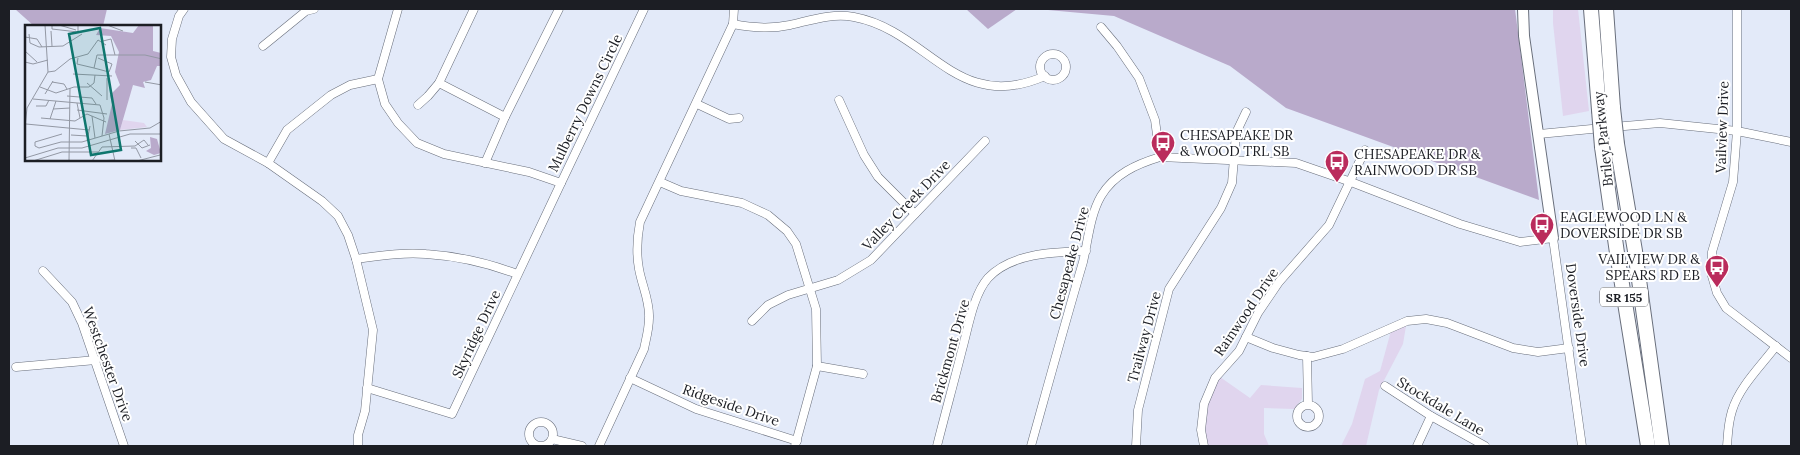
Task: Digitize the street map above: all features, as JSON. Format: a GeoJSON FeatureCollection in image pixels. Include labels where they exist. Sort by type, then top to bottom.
{"type":"FeatureCollection","features":[{"type":"Feature","properties":{"kind":"highway","name":"Briley Parkway"},"geometry":{"type":"LineString","coordinates":[[1592,9],[1606,109],[1617,144],[1635,251],[1662,446]]}},
{"type":"Feature","properties":{"kind":"highway","name":"Briley Parkway"},"geometry":{"type":"LineString","coordinates":[[1606,9],[1606,109],[1602,147],[1648,446]]}},
{"type":"Feature","properties":{"kind":"street"},"geometry":{"type":"LineString","coordinates":[[184,9],[179,16],[172,39],[171,57],[176,75],[191,102],[224,139],[268,163],[322,201],[338,216],[348,235],[356,259],[373,330],[365,410],[358,435],[358,446]]}},
{"type":"Feature","properties":{"kind":"street"},"geometry":{"type":"LineString","coordinates":[[264,46],[306,11],[314,9]]}},
{"type":"Feature","properties":{"kind":"street"},"geometry":{"type":"LineString","coordinates":[[268,163],[287,130],[331,95],[350,85],[378,79],[398,9]]}},
{"type":"Feature","properties":{"kind":"street"},"geometry":{"type":"LineString","coordinates":[[418,105],[439,83],[474,9]]}},
{"type":"Feature","properties":{"kind":"street"},"geometry":{"type":"LineString","coordinates":[[485,163],[505,117],[559,9]]}},
{"type":"Feature","properties":{"kind":"street","name":"Mulberry Downs Circle"},"geometry":{"type":"LineString","coordinates":[[378,79],[385,104],[398,123],[417,143],[444,154],[529,172],[560,183],[644,9]]}},
{"type":"Feature","properties":{"kind":"street"},"geometry":{"type":"LineString","coordinates":[[599,446],[644,349],[649,318],[648,300],[639,268],[637,244],[640,222],[734,24],[734,9]]}},
{"type":"Feature","properties":{"kind":"street","name":"Doverside Drive"},"geometry":{"type":"LineString","coordinates":[[1523,9],[1524,36],[1582,446]]}},
{"type":"Feature","properties":{"kind":"street","name":"Vailview Drive"},"geometry":{"type":"LineString","coordinates":[[1737,9],[1737,131],[1733,182],[1712,252],[1712,276],[1717,292],[1726,308],[1791,358]]}},
{"type":"Feature","properties":{"kind":"street"},"geometry":{"type":"LineString","coordinates":[[734,24],[770,28],[833,16],[854,17],[877,24],[969,81],[1001,87],[1018,85],[1045,76]]}},
{"type":"Feature","properties":{"kind":"street"},"geometry":{"type":"LineString","coordinates":[[1101,27],[1117,46],[1138,78],[1155,120],[1160,157]]}},
{"type":"Feature","properties":{"kind":"street"},"geometry":{"type":"LineString","coordinates":[[439,83],[505,117]]}},
{"type":"Feature","properties":{"kind":"street"},"geometry":{"type":"LineString","coordinates":[[839,100],[864,155],[878,177],[915,214]]}},
{"type":"Feature","properties":{"kind":"street"},"geometry":{"type":"LineString","coordinates":[[697,104],[729,119],[739,118]]}},
{"type":"Feature","properties":{"kind":"street","name":"Trailway Drive"},"geometry":{"type":"LineString","coordinates":[[1136,446],[1138,410],[1169,289],[1221,208],[1232,183],[1236,133],[1246,112]]}},
{"type":"Feature","properties":{"kind":"street"},"geometry":{"type":"LineString","coordinates":[[1539,134],[1660,123],[1737,131],[1791,142]]}},
{"type":"Feature","properties":{"kind":"street","name":"Valley Creek Drive"},"geometry":{"type":"LineString","coordinates":[[752,321],[768,305],[788,295],[838,280],[871,260],[985,141]]}},
{"type":"Feature","properties":{"kind":"street","name":"Rainwood Drive"},"geometry":{"type":"LineString","coordinates":[[1204,446],[1201,430],[1204,404],[1216,378],[1239,351],[1258,313],[1279,282],[1329,225],[1365,150]]}},
{"type":"Feature","properties":{"kind":"street","name":"Chesapeake Drive"},"geometry":{"type":"LineString","coordinates":[[1031,446],[1086,251],[1095,210],[1101,195],[1119,176],[1129,168],[1140,163],[1160,157],[1234,162],[1296,163],[1460,224],[1520,242],[1553,238]]}},
{"type":"Feature","properties":{"kind":"street"},"geometry":{"type":"LineString","coordinates":[[660,182],[681,190],[742,203],[768,215],[787,231],[796,244],[816,309],[817,366],[796,444]]}},
{"type":"Feature","properties":{"kind":"street","name":"Skyridge Drive"},"geometry":{"type":"LineString","coordinates":[[367,388],[452,414],[560,183]]}},
{"type":"Feature","properties":{"kind":"street","name":"Brickmont Drive"},"geometry":{"type":"LineString","coordinates":[[937,446],[974,308],[988,279],[1001,268],[1023,259],[1048,252],[1086,251]]}},
{"type":"Feature","properties":{"kind":"street"},"geometry":{"type":"LineString","coordinates":[[356,259],[384,255],[424,253],[484,263],[517,274]]}},
{"type":"Feature","properties":{"kind":"street","name":"Westchester Drive"},"geometry":{"type":"LineString","coordinates":[[43,271],[72,302],[96,360],[124,446]]}},
{"type":"Feature","properties":{"kind":"street"},"geometry":{"type":"LineString","coordinates":[[1246,337],[1273,348],[1313,357],[1343,349],[1407,321],[1426,319],[1447,323],[1513,348],[1538,352],[1569,348]]}},
{"type":"Feature","properties":{"kind":"street"},"geometry":{"type":"LineString","coordinates":[[1727,446],[1732,410],[1743,390],[1776,346]]}},
{"type":"Feature","properties":{"kind":"street"},"geometry":{"type":"LineString","coordinates":[[1307,356],[1308,404]]}},
{"type":"Feature","properties":{"kind":"street"},"geometry":{"type":"LineString","coordinates":[[16,366],[96,360]]}},
{"type":"Feature","properties":{"kind":"street"},"geometry":{"type":"LineString","coordinates":[[817,366],[862,374]]}},
{"type":"Feature","properties":{"kind":"street","name":"Ridgeside Drive"},"geometry":{"type":"LineString","coordinates":[[630,378],[696,409],[796,444]]}},
{"type":"Feature","properties":{"kind":"street","name":"Stockdale Lane"},"geometry":{"type":"LineString","coordinates":[[1385,386],[1431,416],[1485,446]]}},
{"type":"Feature","properties":{"kind":"street"},"geometry":{"type":"LineString","coordinates":[[1417,446],[1431,416]]}},
{"type":"Feature","properties":{"kind":"street"},"geometry":{"type":"LineString","coordinates":[[552,439],[582,446]]}},
{"type":"Feature","properties":{"kind":"shaded area"},"geometry":{"type":"Polygon","coordinates":[[[15,9],[107,9],[103,25],[33,25],[15,9]]]}},
{"type":"Feature","properties":{"kind":"shaded area"},"geometry":{"type":"Polygon","coordinates":[[[966,9],[1017,9],[988,29],[966,9]]]}},
{"type":"Feature","properties":{"kind":"shaded area"},"geometry":{"type":"Polygon","coordinates":[[[1037,9],[1515,9],[1539,200],[1286,108],[1230,66],[1114,16],[1037,9]]]}},
{"type":"Feature","properties":{"kind":"shaded area"},"geometry":{"type":"Polygon","coordinates":[[[1553,9],[1578,9],[1589,111],[1563,116],[1553,9]]]}},
{"type":"Feature","properties":{"kind":"shaded area"},"geometry":{"type":"Polygon","coordinates":[[[1406,326],[1403,344],[1379,390],[1366,446],[1341,446],[1352,424],[1365,379],[1380,371],[1391,331],[1406,326]]]}},
{"type":"Feature","properties":{"kind":"shaded area"},"geometry":{"type":"Polygon","coordinates":[[[1220,377],[1250,398],[1261,385],[1302,388],[1302,399],[1294,409],[1264,408],[1264,434],[1269,446],[1207,446],[1206,410],[1220,377]]]}},
{"type":"Feature","properties":{"kind":"place","name":"CHESAPEAKE DR & WOOD TRL SB"},"geometry":{"type":"Point","coordinates":[1163,164]}},
{"type":"Feature","properties":{"kind":"place","name":"CHESAPEAKE DR & RAINWOOD DR SB"},"geometry":{"type":"Point","coordinates":[1337,183]}},
{"type":"Feature","properties":{"kind":"place","name":"EAGLEWOOD LN & DOVERSIDE DR SB"},"geometry":{"type":"Point","coordinates":[1542,246]}},
{"type":"Feature","properties":{"kind":"place","name":"VAILVIEW DR & SPEARS RD EB"},"geometry":{"type":"Point","coordinates":[1717,288]}}]}
